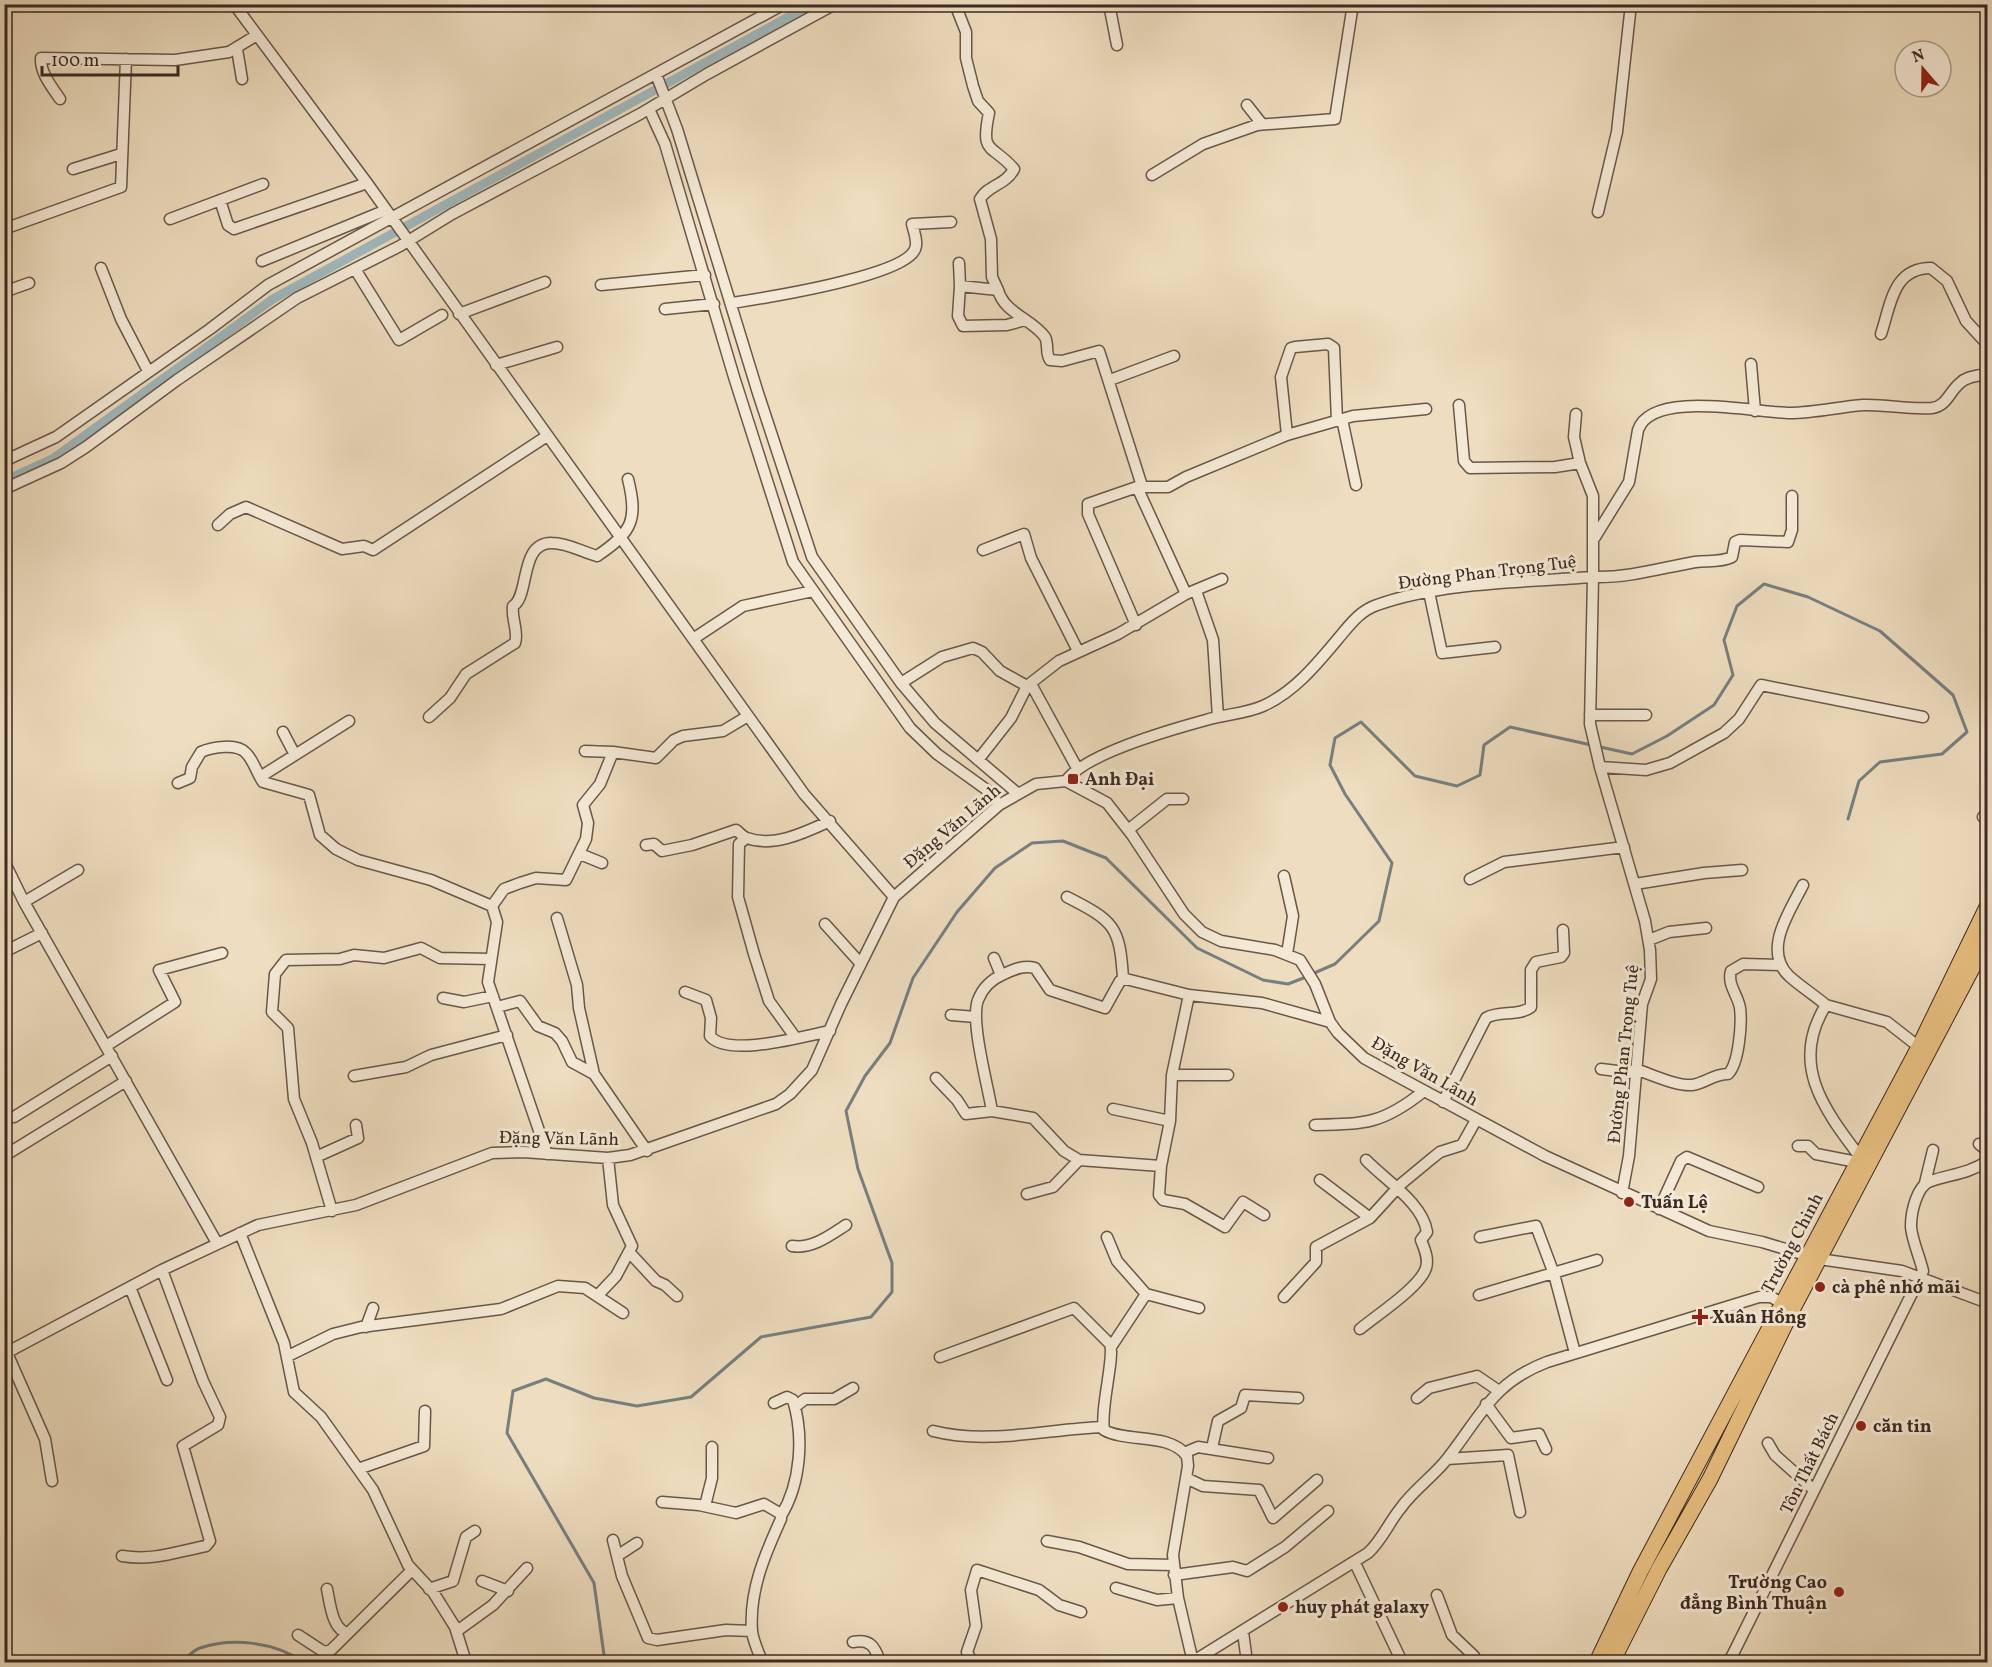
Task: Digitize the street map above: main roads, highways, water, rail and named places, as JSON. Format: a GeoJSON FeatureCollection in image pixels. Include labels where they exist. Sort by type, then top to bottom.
{"type":"FeatureCollection","features":[{"type":"Feature","properties":{"kind":"highway","name":"Trường Chinh"},"geometry":{"type":"LineString","coordinates":[[1814,1257],[1859,1160],[1919,1047],[1988,905]]}},
{"type":"Feature","properties":{"kind":"highway","name":"Trường Chinh"},"geometry":{"type":"LineString","coordinates":[[1597,1662],[1635,1581],[1959,997],[1988,938]]}},
{"type":"Feature","properties":{"kind":"highway","name":"Trường Chinh"},"geometry":{"type":"LineString","coordinates":[[1612,1662],[1659,1569],[1710,1479],[1787,1306]]}},
{"type":"Feature","properties":{"kind":"waterway"},"geometry":{"type":"LineString","coordinates":[[4,481],[54,458],[273,299],[812,4]]}},
{"type":"Feature","properties":{"kind":"waterway"},"geometry":{"type":"LineString","coordinates":[[1312,974],[1335,964],[1379,921],[1392,863],[1345,794],[1330,765],[1335,738],[1361,722],[1415,776],[1457,786],[1480,775],[1484,745],[1510,727],[1632,754],[1667,736],[1714,705],[1733,675],[1724,640],[1737,606],[1764,584],[1808,597],[1880,631],[1953,695],[1967,732],[1942,754],[1880,762],[1859,781],[1848,819]]}},
{"type":"Feature","properties":{"kind":"waterway"},"geometry":{"type":"LineString","coordinates":[[605,1662],[594,1583],[507,1433],[513,1391],[546,1379],[594,1398],[637,1406],[691,1397],[761,1337],[871,1317],[892,1292],[892,1263],[858,1169],[846,1111],[865,1076],[890,1043],[913,978],[957,912],[995,868],[1032,843],[1063,841],[1106,858],[1197,948],[1263,980],[1288,984],[1306,977]]}},
{"type":"Feature","properties":{"kind":"waterway"},"geometry":{"type":"LineString","coordinates":[[182,1662],[200,1648],[239,1642],[280,1650],[303,1662]]}},
{"type":"Feature","properties":{"kind":"place","name":"Anh Đại"},"geometry":{"type":"Point","coordinates":[1073,779]}},
{"type":"Feature","properties":{"kind":"place","name":"Tuấn Lệ"},"geometry":{"type":"Point","coordinates":[1629,1202]}},
{"type":"Feature","properties":{"kind":"place","name":"cà phê nhớ mãi"},"geometry":{"type":"Point","coordinates":[1820,1287]}},
{"type":"Feature","properties":{"kind":"place","name":"Xuân Hồng"},"geometry":{"type":"Point","coordinates":[1700,1317]}},
{"type":"Feature","properties":{"kind":"place","name":"căn tin"},"geometry":{"type":"Point","coordinates":[1861,1426]}},
{"type":"Feature","properties":{"kind":"place","name":"Trường Cao đẳng Bình Thuận"},"geometry":{"type":"Point","coordinates":[1839,1592]}},
{"type":"Feature","properties":{"kind":"place","name":"huy phát galaxy"},"geometry":{"type":"Point","coordinates":[1283,1607]}}]}
